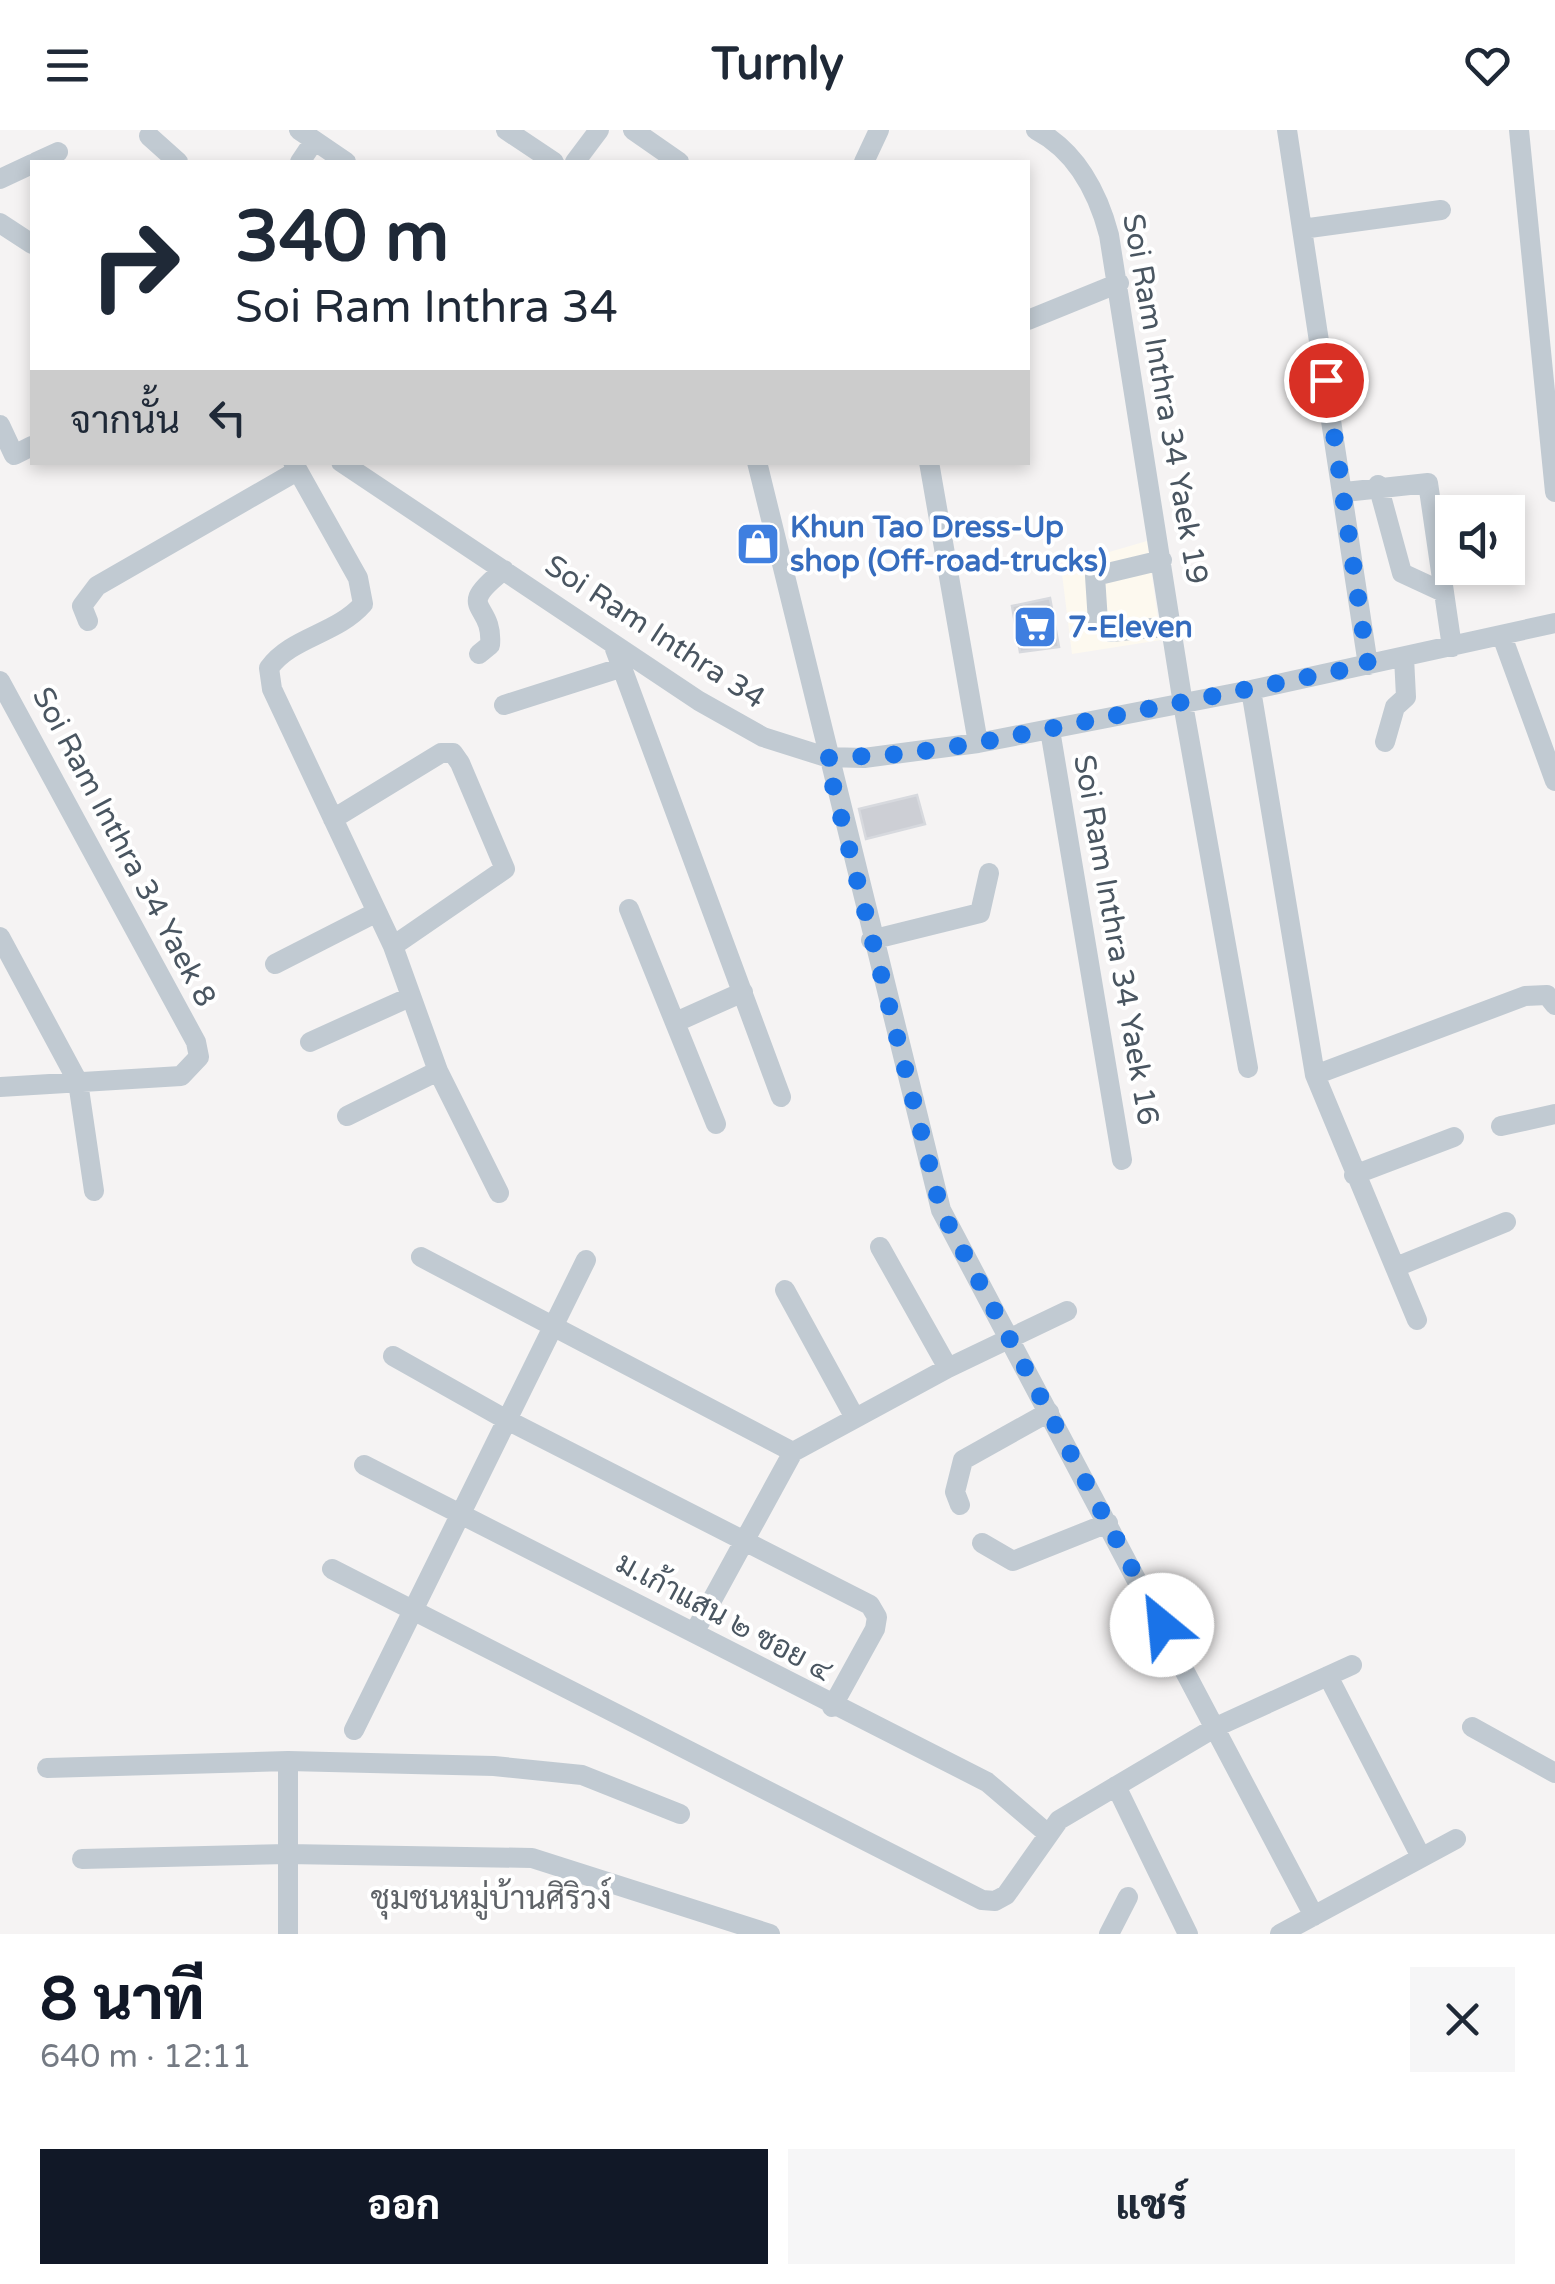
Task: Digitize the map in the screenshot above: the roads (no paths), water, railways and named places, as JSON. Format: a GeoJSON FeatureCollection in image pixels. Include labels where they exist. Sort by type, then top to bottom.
{"type":"FeatureCollection","features":[{"type":"Feature","properties":{"kind":"street"},"geometry":{"type":"LineString","coordinates":[[506,130],[551,160]]}},
{"type":"Feature","properties":{"kind":"street"},"geometry":{"type":"LineString","coordinates":[[576,160],[599,130]]}},
{"type":"Feature","properties":{"kind":"street"},"geometry":{"type":"LineString","coordinates":[[633,130],[676,160]]}},
{"type":"Feature","properties":{"kind":"street"},"geometry":{"type":"LineString","coordinates":[[865,160],[879,130]]}},
{"type":"Feature","properties":{"kind":"street","name":"Soi Ram Inthra 34 Yaek 19"},"geometry":{"type":"LineString","coordinates":[[1036,130],[1082,170],[1102,205],[1120,283],[1183,704],[1248,1068]]}},
{"type":"Feature","properties":{"kind":"street"},"geometry":{"type":"LineString","coordinates":[[1287,130],[1345,492],[1368,665]]}},
{"type":"Feature","properties":{"kind":"street"},"geometry":{"type":"LineString","coordinates":[[1520,130],[1555,492]]}},
{"type":"Feature","properties":{"kind":"street"},"geometry":{"type":"LineString","coordinates":[[149,136],[176,160]]}},
{"type":"Feature","properties":{"kind":"street"},"geometry":{"type":"LineString","coordinates":[[306,136],[343,160]]}},
{"type":"Feature","properties":{"kind":"street"},"geometry":{"type":"LineString","coordinates":[[41,160],[58,152]]}},
{"type":"Feature","properties":{"kind":"street"},"geometry":{"type":"LineString","coordinates":[[0,179],[30,165]]}},
{"type":"Feature","properties":{"kind":"street"},"geometry":{"type":"LineString","coordinates":[[1302,229],[1441,210]]}},
{"type":"Feature","properties":{"kind":"street"},"geometry":{"type":"LineString","coordinates":[[0,223],[30,243]]}},
{"type":"Feature","properties":{"kind":"street"},"geometry":{"type":"LineString","coordinates":[[1030,319],[1120,283]]}},
{"type":"Feature","properties":{"kind":"street"},"geometry":{"type":"LineString","coordinates":[[0,425],[14,454],[30,447]]}},
{"type":"Feature","properties":{"kind":"street"},"geometry":{"type":"LineString","coordinates":[[758,465],[826,758],[941,1210],[1314,1916]]}},
{"type":"Feature","properties":{"kind":"street"},"geometry":{"type":"LineString","coordinates":[[929,465],[978,743]]}},
{"type":"Feature","properties":{"kind":"street","name":"Soi Ram Inthra 34"},"geometry":{"type":"LineString","coordinates":[[352,466],[504,570],[618,659],[763,737],[826,758],[903,754],[1050,730],[1555,623]]}},
{"type":"Feature","properties":{"kind":"street"},"geometry":{"type":"LineString","coordinates":[[88,621],[82,606],[97,586],[295,467],[358,578],[363,604],[350,618],[278,655],[269,668],[272,689],[393,946],[438,1070],[499,1193]]}},
{"type":"Feature","properties":{"kind":"street"},"geometry":{"type":"LineString","coordinates":[[1345,492],[1378,485],[1428,482],[1452,647]]}},
{"type":"Feature","properties":{"kind":"street"},"geometry":{"type":"LineString","coordinates":[[1378,485],[1402,572],[1443,592]]}},
{"type":"Feature","properties":{"kind":"street"},"geometry":{"type":"LineString","coordinates":[[1162,560],[1094,576],[1098,622],[1110,632],[1172,626]]}},
{"type":"Feature","properties":{"kind":"street"},"geometry":{"type":"LineString","coordinates":[[479,654],[490,645],[491,635],[476,598],[480,589],[504,570]]}},
{"type":"Feature","properties":{"kind":"street"},"geometry":{"type":"LineString","coordinates":[[1502,636],[1555,781]]}},
{"type":"Feature","properties":{"kind":"street"},"geometry":{"type":"LineString","coordinates":[[1386,742],[1395,707],[1406,697],[1404,657]]}},
{"type":"Feature","properties":{"kind":"street"},"geometry":{"type":"LineString","coordinates":[[504,705],[618,659],[781,1097]]}},
{"type":"Feature","properties":{"kind":"street","name":"Soi Ram Inthra 34 Yaek 8"},"geometry":{"type":"LineString","coordinates":[[0,681],[196,1042],[199,1057],[180,1076],[78,1082]]}},
{"type":"Feature","properties":{"kind":"street"},"geometry":{"type":"LineString","coordinates":[[1251,690],[1315,1075],[1417,1320]]}},
{"type":"Feature","properties":{"kind":"street","name":"Soi Ram Inthra 34 Yaek 16"},"geometry":{"type":"LineString","coordinates":[[1050,730],[1122,1160]]}},
{"type":"Feature","properties":{"kind":"street"},"geometry":{"type":"LineString","coordinates":[[334,820],[441,753],[453,753],[460,763],[506,869],[393,946]]}},
{"type":"Feature","properties":{"kind":"street"},"geometry":{"type":"LineString","coordinates":[[871,940],[980,914],[989,873]]}},
{"type":"Feature","properties":{"kind":"street"},"geometry":{"type":"LineString","coordinates":[[629,909],[716,1124]]}},
{"type":"Feature","properties":{"kind":"street"},"geometry":{"type":"LineString","coordinates":[[275,964],[377,912]]}},
{"type":"Feature","properties":{"kind":"street"},"geometry":{"type":"LineString","coordinates":[[0,938],[78,1082],[94,1191]]}},
{"type":"Feature","properties":{"kind":"street"},"geometry":{"type":"LineString","coordinates":[[676,1022],[743,992]]}},
{"type":"Feature","properties":{"kind":"street"},"geometry":{"type":"LineString","coordinates":[[1315,1075],[1525,996],[1547,995],[1555,1005]]}},
{"type":"Feature","properties":{"kind":"street"},"geometry":{"type":"LineString","coordinates":[[310,1042],[410,997]]}},
{"type":"Feature","properties":{"kind":"street"},"geometry":{"type":"LineString","coordinates":[[347,1116],[438,1070]]}},
{"type":"Feature","properties":{"kind":"street"},"geometry":{"type":"LineString","coordinates":[[0,1087],[78,1082]]}},
{"type":"Feature","properties":{"kind":"street"},"geometry":{"type":"LineString","coordinates":[[1501,1126],[1555,1114]]}},
{"type":"Feature","properties":{"kind":"street"},"geometry":{"type":"LineString","coordinates":[[1354,1176],[1454,1137]]}},
{"type":"Feature","properties":{"kind":"street"},"geometry":{"type":"LineString","coordinates":[[1396,1267],[1506,1222]]}},
{"type":"Feature","properties":{"kind":"street"},"geometry":{"type":"LineString","coordinates":[[880,1246],[948,1368]]}},
{"type":"Feature","properties":{"kind":"street"},"geometry":{"type":"LineString","coordinates":[[421,1258],[793,1452]]}},
{"type":"Feature","properties":{"kind":"street"},"geometry":{"type":"LineString","coordinates":[[354,1730],[586,1260]]}},
{"type":"Feature","properties":{"kind":"street"},"geometry":{"type":"LineString","coordinates":[[785,1290],[856,1418]]}},
{"type":"Feature","properties":{"kind":"street"},"geometry":{"type":"LineString","coordinates":[[694,1634],[793,1452],[948,1368],[1068,1311]]}},
{"type":"Feature","properties":{"kind":"street"},"geometry":{"type":"LineString","coordinates":[[393,1356],[505,1419],[870,1605],[877,1616],[874,1630],[832,1707]]}},
{"type":"Feature","properties":{"kind":"street"},"geometry":{"type":"LineString","coordinates":[[960,1504],[956,1492],[963,1460],[1048,1412]]}},
{"type":"Feature","properties":{"kind":"street","name":"ม.เก้าแสน ๒ ซอย ๔"},"geometry":{"type":"LineString","coordinates":[[364,1464],[832,1707],[987,1782],[1048,1834]]}},
{"type":"Feature","properties":{"kind":"street"},"geometry":{"type":"LineString","coordinates":[[982,1543],[1013,1561],[1108,1523]]}},
{"type":"Feature","properties":{"kind":"street"},"geometry":{"type":"LineString","coordinates":[[332,1569],[982,1900],[995,1901],[1006,1895],[1059,1820],[1216,1727],[1352,1665]]}},
{"type":"Feature","properties":{"kind":"street"},"geometry":{"type":"LineString","coordinates":[[1328,1676],[1420,1855]]}},
{"type":"Feature","properties":{"kind":"street"},"geometry":{"type":"LineString","coordinates":[[1472,1727],[1555,1773]]}},
{"type":"Feature","properties":{"kind":"street"},"geometry":{"type":"LineString","coordinates":[[47,1768],[288,1762],[494,1766],[582,1775],[680,1814]]}},
{"type":"Feature","properties":{"kind":"street"},"geometry":{"type":"LineString","coordinates":[[288,1762],[288,1934]]}},
{"type":"Feature","properties":{"kind":"street"},"geometry":{"type":"LineString","coordinates":[[1116,1786],[1188,1934]]}},
{"type":"Feature","properties":{"kind":"street"},"geometry":{"type":"LineString","coordinates":[[1280,1934],[1456,1838]]}},
{"type":"Feature","properties":{"kind":"street"},"geometry":{"type":"LineString","coordinates":[[82,1859],[288,1854],[532,1858],[770,1934]]}},
{"type":"Feature","properties":{"kind":"street"},"geometry":{"type":"LineString","coordinates":[[1109,1934],[1128,1897]]}},
{"type":"Feature","properties":{"kind":"place","name":"Khun Tao Dress-Up shop (Off-road-trucks)"},"geometry":{"type":"Point","coordinates":[758,544]}},
{"type":"Feature","properties":{"kind":"place","name":"7-Eleven"},"geometry":{"type":"Point","coordinates":[1035,627]}},
{"type":"Feature","properties":{"kind":"district","name":"ชุมชนหมู่บ้านศิริวง์"},"geometry":{"type":"Point","coordinates":[491,1899]}}]}
